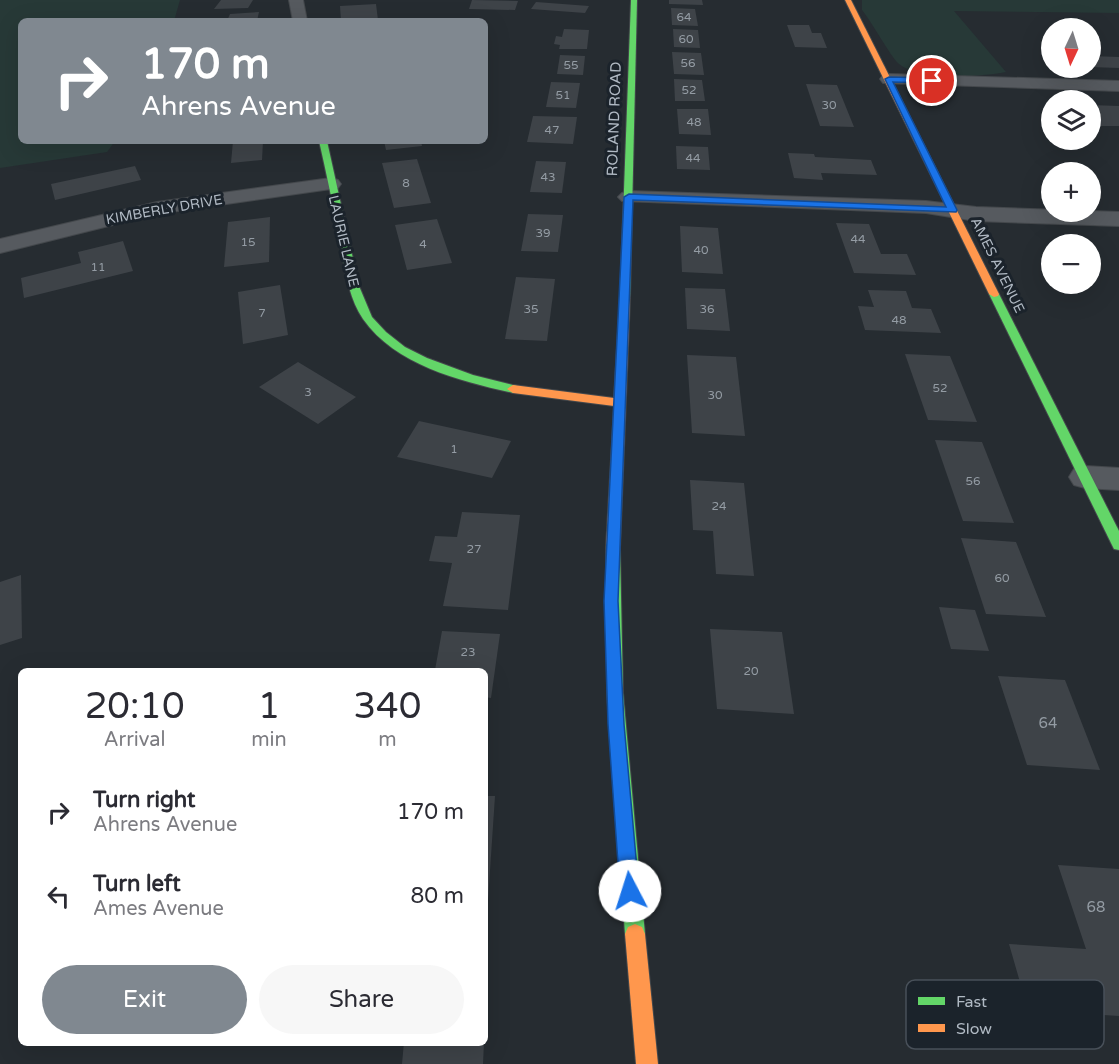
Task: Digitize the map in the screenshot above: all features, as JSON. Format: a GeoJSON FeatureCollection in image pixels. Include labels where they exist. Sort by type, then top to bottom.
{"type":"FeatureCollection","features":[{"type":"Feature","properties":{"kind":"street"},"geometry":{"type":"LineString","coordinates":[[296,0],[299,18]]}},
{"type":"Feature","properties":{"kind":"street","name":"ROLAND ROAD"},"geometry":{"type":"LineString","coordinates":[[634,0],[629,197],[611,601],[616,724],[647,1064]]}},
{"type":"Feature","properties":{"kind":"street","name":"AMES AVENUE"},"geometry":{"type":"LineString","coordinates":[[848,0],[1119,544]]}},
{"type":"Feature","properties":{"kind":"street"},"geometry":{"type":"LineString","coordinates":[[889,79],[1119,86]]}},
{"type":"Feature","properties":{"kind":"street","name":"LAURIE LANE"},"geometry":{"type":"LineString","coordinates":[[324,144],[357,298],[370,321],[390,339],[423,361],[465,378],[518,391],[620,403]]}},
{"type":"Feature","properties":{"kind":"street","name":"KIMBERLY DRIVE"},"geometry":{"type":"LineString","coordinates":[[0,246],[157,208],[331,184]]}},
{"type":"Feature","properties":{"kind":"street"},"geometry":{"type":"LineString","coordinates":[[629,197],[926,207],[976,214],[1119,219]]}},
{"type":"Feature","properties":{"kind":"street"},"geometry":{"type":"LineString","coordinates":[[1085,477],[1119,479]]}},
{"type":"Feature","properties":{"kind":"shaded area"},"geometry":{"type":"Polygon","coordinates":[[[0,0],[180,0],[175,18],[18,18],[18,144],[113,144],[107,152],[0,168],[0,0]]]}},
{"type":"Feature","properties":{"kind":"shaded area"},"geometry":{"type":"Polygon","coordinates":[[[862,0],[1119,0],[1119,13],[954,11],[1006,72],[951,76],[921,73],[899,64],[862,10],[862,0]]]}},
{"type":"Feature","properties":{"kind":"building"},"geometry":{"type":"Polygon","coordinates":[[[221,0],[253,0],[248,8],[214,9],[221,0]]]}},
{"type":"Feature","properties":{"kind":"building"},"geometry":{"type":"Polygon","coordinates":[[[472,0],[518,1],[515,10],[469,9],[472,0]]]}},
{"type":"Feature","properties":{"kind":"building"},"geometry":{"type":"Polygon","coordinates":[[[669,0],[702,0],[703,5],[669,4],[669,0]]]}},
{"type":"Feature","properties":{"kind":"building"},"geometry":{"type":"Polygon","coordinates":[[[536,2],[589,6],[585,13],[531,9],[536,2]]]}},
{"type":"Feature","properties":{"kind":"building"},"geometry":{"type":"Polygon","coordinates":[[[376,4],[378,18],[341,18],[340,6],[376,4]]]}},
{"type":"Feature","properties":{"kind":"building"},"geometry":{"type":"Polygon","coordinates":[[[671,8],[695,9],[698,26],[672,25],[671,8]]]}},
{"type":"Feature","properties":{"kind":"building"},"geometry":{"type":"Polygon","coordinates":[[[259,12],[258,18],[228,18],[230,14],[259,12]]]}},
{"type":"Feature","properties":{"kind":"building"},"geometry":{"type":"Polygon","coordinates":[[[787,25],[809,25],[812,33],[821,33],[827,48],[795,47],[787,25]]]}},
{"type":"Feature","properties":{"kind":"building"},"geometry":{"type":"Polygon","coordinates":[[[564,29],[589,30],[587,49],[559,49],[560,45],[554,44],[556,36],[562,37],[564,29]]]}},
{"type":"Feature","properties":{"kind":"building"},"geometry":{"type":"Polygon","coordinates":[[[673,29],[698,30],[700,48],[674,47],[673,29]]]}},
{"type":"Feature","properties":{"kind":"building"},"geometry":{"type":"Polygon","coordinates":[[[672,52],[701,53],[704,75],[674,74],[672,52]]]}},
{"type":"Feature","properties":{"kind":"building"},"geometry":{"type":"Polygon","coordinates":[[[560,55],[585,56],[583,75],[557,74],[560,55]]]}},
{"type":"Feature","properties":{"kind":"building"},"geometry":{"type":"Polygon","coordinates":[[[1101,56],[1119,57],[1119,68],[1101,67],[1101,56]]]}},
{"type":"Feature","properties":{"kind":"building"},"geometry":{"type":"Polygon","coordinates":[[[674,79],[702,80],[705,101],[675,101],[674,79]]]}},
{"type":"Feature","properties":{"kind":"building"},"geometry":{"type":"Polygon","coordinates":[[[551,82],[580,83],[576,108],[546,107],[551,82]]]}},
{"type":"Feature","properties":{"kind":"building"},"geometry":{"type":"Polygon","coordinates":[[[806,84],[837,85],[854,127],[820,126],[806,84]]]}},
{"type":"Feature","properties":{"kind":"building"},"geometry":{"type":"Polygon","coordinates":[[[1101,105],[1119,106],[1119,126],[1101,126],[1101,105]]]}},
{"type":"Feature","properties":{"kind":"building"},"geometry":{"type":"Polygon","coordinates":[[[677,109],[708,109],[711,135],[679,134],[677,109]]]}},
{"type":"Feature","properties":{"kind":"building"},"geometry":{"type":"Polygon","coordinates":[[[533,116],[577,117],[573,144],[527,142],[533,116]]]}},
{"type":"Feature","properties":{"kind":"building"},"geometry":{"type":"Polygon","coordinates":[[[233,144],[263,144],[262,160],[231,163],[233,144]]]}},
{"type":"Feature","properties":{"kind":"building"},"geometry":{"type":"Polygon","coordinates":[[[385,144],[422,144],[422,146],[386,150],[385,144]]]}},
{"type":"Feature","properties":{"kind":"building"},"geometry":{"type":"Polygon","coordinates":[[[676,146],[708,147],[710,170],[677,169],[676,146]]]}},
{"type":"Feature","properties":{"kind":"building"},"geometry":{"type":"Polygon","coordinates":[[[788,153],[871,160],[877,175],[821,173],[823,180],[794,178],[788,153]]]}},
{"type":"Feature","properties":{"kind":"building"},"geometry":{"type":"Polygon","coordinates":[[[417,159],[431,203],[394,208],[382,163],[417,159]]]}},
{"type":"Feature","properties":{"kind":"building"},"geometry":{"type":"Polygon","coordinates":[[[536,161],[566,162],[562,193],[530,192],[536,161]]]}},
{"type":"Feature","properties":{"kind":"building"},"geometry":{"type":"Polygon","coordinates":[[[135,166],[141,180],[55,200],[51,184],[135,166]]]}},
{"type":"Feature","properties":{"kind":"building"},"geometry":{"type":"Polygon","coordinates":[[[528,214],[563,215],[558,252],[521,251],[528,214]]]}},
{"type":"Feature","properties":{"kind":"building"},"geometry":{"type":"Polygon","coordinates":[[[270,217],[269,262],[224,267],[228,222],[270,217]]]}},
{"type":"Feature","properties":{"kind":"building"},"geometry":{"type":"Polygon","coordinates":[[[437,219],[452,263],[407,270],[395,225],[437,219]]]}},
{"type":"Feature","properties":{"kind":"building"},"geometry":{"type":"Polygon","coordinates":[[[836,223],[869,224],[881,254],[907,254],[916,275],[854,273],[836,223]]]}},
{"type":"Feature","properties":{"kind":"building"},"geometry":{"type":"Polygon","coordinates":[[[680,226],[718,228],[723,274],[682,272],[680,226]]]}},
{"type":"Feature","properties":{"kind":"building"},"geometry":{"type":"Polygon","coordinates":[[[123,241],[133,271],[24,298],[21,278],[81,263],[78,252],[123,241]]]}},
{"type":"Feature","properties":{"kind":"building"},"geometry":{"type":"Polygon","coordinates":[[[516,277],[555,279],[547,341],[505,339],[516,277]]]}},
{"type":"Feature","properties":{"kind":"building"},"geometry":{"type":"Polygon","coordinates":[[[280,285],[288,335],[243,344],[238,292],[280,285]]]}},
{"type":"Feature","properties":{"kind":"building"},"geometry":{"type":"Polygon","coordinates":[[[685,288],[725,289],[730,331],[687,329],[685,288]]]}},
{"type":"Feature","properties":{"kind":"building"},"geometry":{"type":"Polygon","coordinates":[[[868,290],[906,291],[912,308],[931,309],[941,333],[865,330],[858,306],[874,307],[868,290]]]}},
{"type":"Feature","properties":{"kind":"building"},"geometry":{"type":"Polygon","coordinates":[[[905,354],[950,356],[977,422],[928,420],[905,354]]]}},
{"type":"Feature","properties":{"kind":"building"},"geometry":{"type":"Polygon","coordinates":[[[687,355],[736,357],[745,436],[692,433],[687,355]]]}},
{"type":"Feature","properties":{"kind":"building"},"geometry":{"type":"Polygon","coordinates":[[[298,362],[356,397],[318,424],[259,387],[298,362]]]}},
{"type":"Feature","properties":{"kind":"building"},"geometry":{"type":"Polygon","coordinates":[[[419,421],[511,441],[492,478],[397,457],[419,421]]]}},
{"type":"Feature","properties":{"kind":"building"},"geometry":{"type":"Polygon","coordinates":[[[935,440],[982,442],[1014,523],[963,521],[935,440]]]}},
{"type":"Feature","properties":{"kind":"building"},"geometry":{"type":"Polygon","coordinates":[[[690,480],[744,483],[754,576],[716,574],[713,531],[693,530],[690,480]]]}},
{"type":"Feature","properties":{"kind":"building"},"geometry":{"type":"Polygon","coordinates":[[[462,512],[520,515],[508,610],[443,606],[452,563],[429,561],[435,536],[457,537],[462,512]]]}},
{"type":"Feature","properties":{"kind":"building"},"geometry":{"type":"Polygon","coordinates":[[[961,538],[1016,542],[1046,617],[986,614],[961,538]]]}},
{"type":"Feature","properties":{"kind":"building"},"geometry":{"type":"Polygon","coordinates":[[[21,575],[22,638],[0,645],[0,582],[21,575]]]}},
{"type":"Feature","properties":{"kind":"building"},"geometry":{"type":"Polygon","coordinates":[[[939,607],[975,610],[989,651],[951,649],[939,607]]]}},
{"type":"Feature","properties":{"kind":"building"},"geometry":{"type":"Polygon","coordinates":[[[710,629],[782,632],[794,714],[717,709],[710,629]]]}},
{"type":"Feature","properties":{"kind":"building"},"geometry":{"type":"Polygon","coordinates":[[[442,631],[500,634],[491,698],[488,698],[488,668],[435,668],[442,631]]]}},
{"type":"Feature","properties":{"kind":"building"},"geometry":{"type":"Polygon","coordinates":[[[998,676],[1065,680],[1100,770],[1027,765],[998,676]]]}},
{"type":"Feature","properties":{"kind":"building"},"geometry":{"type":"Polygon","coordinates":[[[488,796],[495,796],[488,900],[488,796]]]}},
{"type":"Feature","properties":{"kind":"building"},"geometry":{"type":"Polygon","coordinates":[[[1058,865],[1119,869],[1119,1016],[1104,1015],[1104,980],[1019,980],[1009,944],[1086,949],[1058,865]]]}},
{"type":"Feature","properties":{"kind":"building"},"geometry":{"type":"Polygon","coordinates":[[[404,1046],[484,1046],[483,1064],[402,1064],[404,1046]]]}},
{"type":"Feature","properties":{"kind":"traffic: fast"},"geometry":{"type":"LineString","coordinates":[[625,298],[634,0]]}},
{"type":"Feature","properties":{"kind":"traffic: fast"},"geometry":{"type":"LineString","coordinates":[[324,144],[355,292],[367,318],[382,335],[423,361],[469,378],[513,389]]}},
{"type":"Feature","properties":{"kind":"traffic: fast"},"geometry":{"type":"LineString","coordinates":[[994,294],[1119,545]]}},
{"type":"Feature","properties":{"kind":"traffic: fast"},"geometry":{"type":"LineString","coordinates":[[613,548],[615,693],[621,790],[635,934]]}},
{"type":"Feature","properties":{"kind":"traffic: slow"},"geometry":{"type":"LineString","coordinates":[[848,0],[994,294]]}},
{"type":"Feature","properties":{"kind":"traffic: slow"},"geometry":{"type":"LineString","coordinates":[[613,548],[625,298]]}},
{"type":"Feature","properties":{"kind":"traffic: slow"},"geometry":{"type":"LineString","coordinates":[[513,389],[620,403]]}},
{"type":"Feature","properties":{"kind":"traffic: slow"},"geometry":{"type":"LineString","coordinates":[[635,934],[647,1064]]}},
{"type":"Feature","properties":{"kind":"route"},"geometry":{"type":"LineString","coordinates":[[630,891],[616,724],[611,601],[629,197],[926,207],[952,210],[889,79],[932,81]]}}]}
